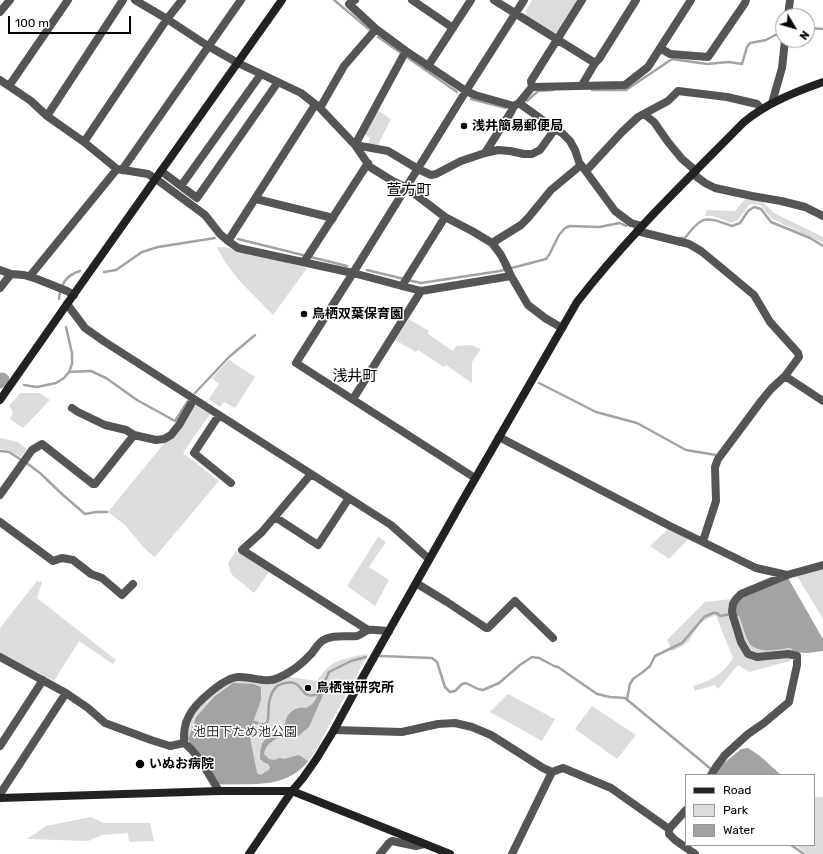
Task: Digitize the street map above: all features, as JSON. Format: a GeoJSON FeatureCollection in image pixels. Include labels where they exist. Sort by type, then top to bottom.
{"type":"FeatureCollection","features":[{"type":"Feature","properties":{"kind":"street"},"geometry":{"type":"LineString","coordinates":[[0,12],[10,0]]}},
{"type":"Feature","properties":{"kind":"street"},"geometry":{"type":"LineString","coordinates":[[9,86],[68,0]]}},
{"type":"Feature","properties":{"kind":"street"},"geometry":{"type":"LineString","coordinates":[[47,116],[123,0]]}},
{"type":"Feature","properties":{"kind":"street"},"geometry":{"type":"LineString","coordinates":[[136,0],[208,46],[238,63],[301,93],[355,145],[370,167],[407,188],[445,217],[492,243],[501,255],[528,305],[545,318],[562,328]]}},
{"type":"Feature","properties":{"kind":"street"},"geometry":{"type":"LineString","coordinates":[[84,142],[167,19],[182,0]]}},
{"type":"Feature","properties":{"kind":"street"},"geometry":{"type":"LineString","coordinates":[[30,276],[120,170],[240,0]]}},
{"type":"Feature","properties":{"kind":"street"},"geometry":{"type":"LineString","coordinates":[[0,400],[67,304],[70,293],[156,179],[282,0]]}},
{"type":"Feature","properties":{"kind":"street"},"geometry":{"type":"LineString","coordinates":[[355,0],[349,4],[404,55],[428,66],[466,91],[475,95],[517,104],[562,133],[570,141],[583,168],[615,211],[639,228],[689,244],[701,251],[754,295],[770,322],[798,354],[799,357],[786,376],[771,389],[718,459],[715,467],[716,501],[702,541]]}},
{"type":"Feature","properties":{"kind":"street"},"geometry":{"type":"LineString","coordinates":[[412,0],[453,28]]}},
{"type":"Feature","properties":{"kind":"street"},"geometry":{"type":"LineString","coordinates":[[428,66],[471,0]]}},
{"type":"Feature","properties":{"kind":"street"},"geometry":{"type":"LineString","coordinates":[[494,0],[595,63]]}},
{"type":"Feature","properties":{"kind":"street"},"geometry":{"type":"LineString","coordinates":[[475,478],[296,363],[524,0]]}},
{"type":"Feature","properties":{"kind":"street"},"geometry":{"type":"LineString","coordinates":[[532,87],[531,81],[582,0]]}},
{"type":"Feature","properties":{"kind":"street"},"geometry":{"type":"LineString","coordinates":[[582,85],[636,0]]}},
{"type":"Feature","properties":{"kind":"street"},"geometry":{"type":"LineString","coordinates":[[485,152],[511,112],[532,87],[625,85],[648,67],[691,0]]}},
{"type":"Feature","properties":{"kind":"street"},"geometry":{"type":"LineString","coordinates":[[660,48],[670,54],[708,57],[746,0]]}},
{"type":"Feature","properties":{"kind":"street"},"geometry":{"type":"LineString","coordinates":[[228,241],[344,66],[376,29]]}},
{"type":"Feature","properties":{"kind":"street"},"geometry":{"type":"LineString","coordinates":[[772,103],[782,68],[784,48]]}},
{"type":"Feature","properties":{"kind":"street"},"geometry":{"type":"LineString","coordinates":[[355,145],[404,55]]}},
{"type":"Feature","properties":{"kind":"street"},"geometry":{"type":"LineString","coordinates":[[181,186],[261,74]]}},
{"type":"Feature","properties":{"kind":"street"},"geometry":{"type":"LineString","coordinates":[[0,80],[120,170],[148,174],[156,179],[205,215],[220,234],[238,248],[353,273],[421,291],[509,272]]}},
{"type":"Feature","properties":{"kind":"street"},"geometry":{"type":"LineString","coordinates":[[161,171],[197,198],[278,82]]}},
{"type":"Feature","properties":{"kind":"street"},"geometry":{"type":"LineString","coordinates":[[249,854],[292,791],[304,778],[334,730],[429,559],[577,302],[597,276],[639,228],[744,122],[772,103],[805,88],[823,82]]}},
{"type":"Feature","properties":{"kind":"street"},"geometry":{"type":"LineString","coordinates":[[492,243],[521,225],[551,190],[583,168],[638,117],[668,100],[678,91],[727,97],[757,104],[762,109]]}},
{"type":"Feature","properties":{"kind":"street"},"geometry":{"type":"LineString","coordinates":[[644,114],[654,122],[682,159],[705,183],[714,188],[781,201],[806,208],[823,216]]}},
{"type":"Feature","properties":{"kind":"street"},"geometry":{"type":"LineString","coordinates":[[355,145],[388,151],[431,175],[485,152],[498,150],[532,154],[540,150],[555,129]]}},
{"type":"Feature","properties":{"kind":"street"},"geometry":{"type":"LineString","coordinates":[[304,262],[368,163]]}},
{"type":"Feature","properties":{"kind":"street"},"geometry":{"type":"LineString","coordinates":[[256,199],[333,218]]}},
{"type":"Feature","properties":{"kind":"street"},"geometry":{"type":"LineString","coordinates":[[402,286],[445,217]]}},
{"type":"Feature","properties":{"kind":"street"},"geometry":{"type":"LineString","coordinates":[[0,270],[11,274],[30,276],[70,293]]}},
{"type":"Feature","properties":{"kind":"street"},"geometry":{"type":"LineString","coordinates":[[0,288],[11,274]]}},
{"type":"Feature","properties":{"kind":"street"},"geometry":{"type":"LineString","coordinates":[[353,399],[421,291]]}},
{"type":"Feature","properties":{"kind":"street"},"geometry":{"type":"LineString","coordinates":[[67,304],[85,328],[391,525],[429,559]]}},
{"type":"Feature","properties":{"kind":"street"},"geometry":{"type":"LineString","coordinates":[[786,376],[823,401]]}},
{"type":"Feature","properties":{"kind":"street"},"geometry":{"type":"LineString","coordinates":[[72,408],[105,425],[126,430],[134,435],[156,440],[164,439],[171,435],[179,425],[194,399]]}},
{"type":"Feature","properties":{"kind":"street"},"geometry":{"type":"LineString","coordinates":[[219,415],[194,453],[231,483]]}},
{"type":"Feature","properties":{"kind":"street"},"geometry":{"type":"LineString","coordinates":[[0,495],[32,450],[42,444],[93,484],[95,484],[134,435]]}},
{"type":"Feature","properties":{"kind":"street"},"geometry":{"type":"LineString","coordinates":[[499,437],[668,525],[756,568],[787,575]]}},
{"type":"Feature","properties":{"kind":"street"},"geometry":{"type":"LineString","coordinates":[[311,474],[276,517],[242,550],[368,630],[389,631]]}},
{"type":"Feature","properties":{"kind":"street"},"geometry":{"type":"LineString","coordinates":[[276,517],[318,545],[349,498]]}},
{"type":"Feature","properties":{"kind":"street"},"geometry":{"type":"LineString","coordinates":[[0,522],[53,560],[62,558],[73,560],[91,574],[102,578],[122,595],[133,584]]}},
{"type":"Feature","properties":{"kind":"street"},"geometry":{"type":"LineString","coordinates":[[712,774],[716,766],[734,746],[789,702],[797,665],[797,656],[788,654],[757,657],[748,654],[741,642],[732,613],[736,599],[741,594],[787,575],[823,565]]}},
{"type":"Feature","properties":{"kind":"street"},"geometry":{"type":"LineString","coordinates":[[416,583],[486,628],[488,628],[514,601],[553,638]]}},
{"type":"Feature","properties":{"kind":"street"},"geometry":{"type":"LineString","coordinates":[[219,791],[198,758],[184,742],[184,728],[189,715],[212,690],[228,679],[238,677],[263,680],[278,678],[295,668],[311,654],[321,642],[329,637],[359,636],[368,630]]}},
{"type":"Feature","properties":{"kind":"street"},"geometry":{"type":"LineString","coordinates":[[0,657],[66,693],[88,708],[105,723],[170,746],[184,742]]}},
{"type":"Feature","properties":{"kind":"street"},"geometry":{"type":"LineString","coordinates":[[0,746],[43,680]]}},
{"type":"Feature","properties":{"kind":"street"},"geometry":{"type":"LineString","coordinates":[[0,794],[66,693]]}},
{"type":"Feature","properties":{"kind":"street"},"geometry":{"type":"LineString","coordinates":[[334,730],[402,732],[438,724],[455,723],[472,727],[491,735],[543,768],[552,772]]}},
{"type":"Feature","properties":{"kind":"street"},"geometry":{"type":"LineString","coordinates":[[512,854],[552,772],[562,768],[611,788],[669,829],[669,834],[675,840],[695,854]]}},
{"type":"Feature","properties":{"kind":"street"},"geometry":{"type":"LineString","coordinates":[[0,798],[219,791],[292,791],[450,854]]}},
{"type":"Feature","properties":{"kind":"street"},"geometry":{"type":"LineString","coordinates":[[669,829],[685,811]]}},
{"type":"Feature","properties":{"kind":"street"},"geometry":{"type":"LineString","coordinates":[[380,854],[392,841],[416,846],[424,844]]}},
{"type":"Feature","properties":{"kind":"green space"},"geometry":{"type":"Polygon","coordinates":[[[532,0],[579,0],[559,32],[554,33],[527,16],[526,10],[532,0]]]}},
{"type":"Feature","properties":{"kind":"green space"},"geometry":{"type":"Polygon","coordinates":[[[377,110],[391,119],[378,145],[368,144],[370,138],[365,134],[377,110]]]}},
{"type":"Feature","properties":{"kind":"green space"},"geometry":{"type":"Polygon","coordinates":[[[745,199],[762,201],[774,213],[823,237],[823,243],[772,219],[760,205],[750,204],[738,220],[731,223],[713,216],[705,216],[707,210],[735,211],[745,199]]]}},
{"type":"Feature","properties":{"kind":"green space"},"geometry":{"type":"Polygon","coordinates":[[[217,247],[224,247],[307,268],[273,315],[235,275],[222,257],[217,247]]]}},
{"type":"Feature","properties":{"kind":"green space"},"geometry":{"type":"Polygon","coordinates":[[[409,319],[429,331],[428,334],[453,351],[456,346],[470,345],[481,349],[472,362],[472,383],[446,365],[444,367],[418,350],[416,352],[395,340],[409,319]]]}},
{"type":"Feature","properties":{"kind":"green space"},"geometry":{"type":"Polygon","coordinates":[[[229,360],[255,377],[235,408],[224,402],[220,407],[209,399],[219,384],[212,378],[229,360]]]}},
{"type":"Feature","properties":{"kind":"green space"},"geometry":{"type":"Polygon","coordinates":[[[20,393],[39,393],[50,400],[23,428],[10,419],[13,412],[9,406],[20,393]]]}},
{"type":"Feature","properties":{"kind":"green space"},"geometry":{"type":"Polygon","coordinates":[[[197,405],[210,414],[183,453],[219,481],[155,557],[146,550],[125,525],[108,512],[192,407],[197,405]]]}},
{"type":"Feature","properties":{"kind":"green space"},"geometry":{"type":"Polygon","coordinates":[[[0,438],[18,442],[27,449],[21,457],[10,451],[0,449],[0,438]]]}},
{"type":"Feature","properties":{"kind":"green space"},"geometry":{"type":"Polygon","coordinates":[[[668,529],[689,538],[669,559],[650,546],[668,529]]]}},
{"type":"Feature","properties":{"kind":"green space"},"geometry":{"type":"Polygon","coordinates":[[[378,537],[386,542],[369,567],[389,580],[375,606],[347,586],[378,537]]]}},
{"type":"Feature","properties":{"kind":"green space"},"geometry":{"type":"Polygon","coordinates":[[[236,551],[269,572],[254,593],[231,574],[228,563],[236,551]]]}},
{"type":"Feature","properties":{"kind":"green space"},"geometry":{"type":"Polygon","coordinates":[[[823,568],[823,619],[797,576],[823,568]]]}},
{"type":"Feature","properties":{"kind":"green space"},"geometry":{"type":"Polygon","coordinates":[[[37,581],[42,582],[37,598],[116,660],[113,664],[79,641],[54,681],[0,653],[0,628],[37,581]]]}},
{"type":"Feature","properties":{"kind":"green space"},"geometry":{"type":"Polygon","coordinates":[[[732,599],[728,611],[729,618],[739,615],[748,642],[760,650],[791,648],[792,652],[790,661],[749,672],[738,665],[718,689],[715,685],[695,691],[693,686],[705,682],[721,673],[733,658],[716,616],[703,622],[689,641],[679,648],[672,651],[667,640],[705,602],[732,599]]]}},
{"type":"Feature","properties":{"kind":"green space","name":"池田下ため池公園"},"geometry":{"type":"Polygon","coordinates":[[[368,654],[312,757],[303,767],[290,776],[273,783],[218,785],[186,738],[191,718],[210,695],[238,679],[290,677],[317,681],[335,662],[368,654]]]}},
{"type":"Feature","properties":{"kind":"green space"},"geometry":{"type":"Polygon","coordinates":[[[508,694],[555,719],[542,741],[490,712],[508,694]]]}},
{"type":"Feature","properties":{"kind":"green space"},"geometry":{"type":"Polygon","coordinates":[[[592,706],[636,735],[617,759],[575,729],[592,706]]]}},
{"type":"Feature","properties":{"kind":"green space"},"geometry":{"type":"Polygon","coordinates":[[[815,797],[823,797],[823,854],[807,854],[796,846],[815,846],[815,797]]]}},
{"type":"Feature","properties":{"kind":"green space"},"geometry":{"type":"Polygon","coordinates":[[[91,817],[104,823],[150,823],[154,841],[129,842],[128,833],[102,835],[88,841],[27,839],[46,826],[91,817]]]}},
{"type":"Feature","properties":{"kind":"water"},"geometry":{"type":"Polygon","coordinates":[[[788,578],[823,639],[823,651],[807,653],[792,652],[791,648],[763,650],[753,647],[749,643],[739,616],[736,616],[736,604],[742,597],[788,578]]]}},
{"type":"Feature","properties":{"kind":"water"},"geometry":{"type":"Polygon","coordinates":[[[233,683],[253,684],[261,687],[261,700],[252,725],[250,737],[257,773],[261,775],[269,770],[270,767],[260,759],[261,747],[264,741],[281,730],[287,717],[293,711],[298,708],[306,708],[310,706],[318,694],[320,693],[323,695],[309,727],[298,736],[291,732],[278,738],[265,750],[264,754],[269,759],[274,760],[299,755],[308,761],[300,770],[279,781],[254,784],[217,784],[187,738],[189,737],[196,717],[214,697],[233,683]]]}},
{"type":"Feature","properties":{"kind":"water"},"geometry":{"type":"Polygon","coordinates":[[[748,748],[760,756],[780,774],[714,774],[717,769],[741,749],[748,748]]]}},
{"type":"Feature","properties":{"kind":"waterway"},"geometry":{"type":"LineString","coordinates":[[334,0],[370,30]]}},
{"type":"Feature","properties":{"kind":"waterway"},"geometry":{"type":"LineString","coordinates":[[815,28],[823,29]]}},
{"type":"Feature","properties":{"kind":"waterway"},"geometry":{"type":"LineString","coordinates":[[592,90],[626,90],[672,59],[707,64],[729,62],[742,64],[747,47],[750,43],[766,40],[775,35]]}},
{"type":"Feature","properties":{"kind":"waterway"},"geometry":{"type":"LineString","coordinates":[[378,37],[457,92]]}},
{"type":"Feature","properties":{"kind":"waterway"},"geometry":{"type":"LineString","coordinates":[[527,101],[538,91],[553,90]]}},
{"type":"Feature","properties":{"kind":"waterway"},"geometry":{"type":"LineString","coordinates":[[471,99],[506,108]]}},
{"type":"Feature","properties":{"kind":"waterway"},"geometry":{"type":"LineString","coordinates":[[679,238],[685,238],[701,221],[710,220],[732,226],[740,223],[748,211],[754,207],[761,209],[771,222],[810,238],[823,246]]}},
{"type":"Feature","properties":{"kind":"waterway"},"geometry":{"type":"LineString","coordinates":[[408,280],[421,283],[500,271],[546,259],[559,235],[565,228],[570,226],[599,227],[620,223],[626,226]]}},
{"type":"Feature","properties":{"kind":"waterway"},"geometry":{"type":"LineString","coordinates":[[104,272],[116,270],[142,252],[158,247],[215,238]]}},
{"type":"Feature","properties":{"kind":"waterway"},"geometry":{"type":"LineString","coordinates":[[238,239],[347,266]]}},
{"type":"Feature","properties":{"kind":"waterway"},"geometry":{"type":"LineString","coordinates":[[367,270],[404,279]]}},
{"type":"Feature","properties":{"kind":"waterway"},"geometry":{"type":"LineString","coordinates":[[59,299],[62,285],[67,278],[80,271]]}},
{"type":"Feature","properties":{"kind":"waterway"},"geometry":{"type":"LineString","coordinates":[[24,385],[37,387],[56,383],[64,378],[69,372],[72,364],[72,353],[66,327]]}},
{"type":"Feature","properties":{"kind":"waterway"},"geometry":{"type":"LineString","coordinates":[[195,393],[229,357],[255,335]]}},
{"type":"Feature","properties":{"kind":"waterway"},"geometry":{"type":"LineString","coordinates":[[69,372],[91,371],[106,378],[137,400],[175,421],[188,401]]}},
{"type":"Feature","properties":{"kind":"waterway"},"geometry":{"type":"LineString","coordinates":[[539,383],[596,412],[637,423],[686,450],[716,455]]}},
{"type":"Feature","properties":{"kind":"waterway"},"geometry":{"type":"LineString","coordinates":[[0,451],[9,452],[20,459]]}},
{"type":"Feature","properties":{"kind":"waterway"},"geometry":{"type":"LineString","coordinates":[[28,464],[85,514],[107,512]]}},
{"type":"Feature","properties":{"kind":"waterway"},"geometry":{"type":"LineString","coordinates":[[627,699],[630,684],[633,679],[650,666],[655,656],[682,643],[704,617],[713,613],[717,613],[720,616],[731,614]]}},
{"type":"Feature","properties":{"kind":"waterway"},"geometry":{"type":"LineString","coordinates":[[380,656],[432,658],[437,662],[445,687],[450,692],[455,691],[462,684],[466,683],[483,690],[499,683],[532,657],[539,658],[558,667],[597,694],[625,698],[712,770]]}},
{"type":"Feature","properties":{"kind":"waterway"},"geometry":{"type":"LineString","coordinates":[[254,722],[264,725],[267,723],[270,698],[277,686],[284,683],[292,683],[297,684],[308,695],[320,693],[329,672],[351,661],[366,657]]}},
{"type":"Feature","properties":{"kind":"waterway"},"geometry":{"type":"LineString","coordinates":[[792,846],[804,854]]}},
{"type":"Feature","properties":{"kind":"place","name":"浅井簡易郵便局"},"geometry":{"type":"Point","coordinates":[464,126]}},
{"type":"Feature","properties":{"kind":"place","name":"鳥栖双葉保育園"},"geometry":{"type":"Point","coordinates":[304,314]}},
{"type":"Feature","properties":{"kind":"place","name":"鳥栖蛍研究所"},"geometry":{"type":"Point","coordinates":[308,688]}},
{"type":"Feature","properties":{"kind":"place","name":"いぬお病院"},"geometry":{"type":"Point","coordinates":[140,764]}},
{"type":"Feature","properties":{"kind":"district","name":"萱方町"},"geometry":{"type":"Point","coordinates":[409,191]}},
{"type":"Feature","properties":{"kind":"district","name":"浅井町"},"geometry":{"type":"Point","coordinates":[355,377]}}]}
